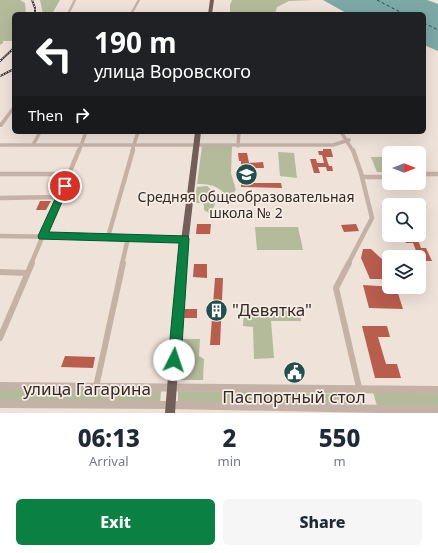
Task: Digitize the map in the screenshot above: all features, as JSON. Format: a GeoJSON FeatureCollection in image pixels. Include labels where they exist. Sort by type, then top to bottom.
{"type":"FeatureCollection","features":[{"type":"Feature","properties":{"kind":"main road"},"geometry":{"type":"LineString","coordinates":[[210,12],[212,0]]}},
{"type":"Feature","properties":{"kind":"main road"},"geometry":{"type":"LineString","coordinates":[[170,409],[184,239],[198,134]]}},
{"type":"Feature","properties":{"kind":"street"},"geometry":{"type":"LineString","coordinates":[[69,12],[75,0]]}},
{"type":"Feature","properties":{"kind":"street"},"geometry":{"type":"LineString","coordinates":[[132,12],[139,0]]}},
{"type":"Feature","properties":{"kind":"street"},"geometry":{"type":"LineString","coordinates":[[0,126],[12,110]]}},
{"type":"Feature","properties":{"kind":"street"},"geometry":{"type":"LineString","coordinates":[[33,145],[39,134]]}},
{"type":"Feature","properties":{"kind":"street"},"geometry":{"type":"LineString","coordinates":[[0,338],[2,330],[70,174],[85,134]]}},
{"type":"Feature","properties":{"kind":"street"},"geometry":{"type":"LineString","coordinates":[[108,237],[137,134]]}},
{"type":"Feature","properties":{"kind":"street"},"geometry":{"type":"LineString","coordinates":[[238,146],[239,134]]}},
{"type":"Feature","properties":{"kind":"street"},"geometry":{"type":"LineString","coordinates":[[343,134],[349,140],[362,177],[372,218],[336,288],[364,408]]}},
{"type":"Feature","properties":{"kind":"street"},"geometry":{"type":"LineString","coordinates":[[0,145],[333,145],[349,140]]}},
{"type":"Feature","properties":{"kind":"street"},"geometry":{"type":"LineString","coordinates":[[0,174],[70,174]]}},
{"type":"Feature","properties":{"kind":"street"},"geometry":{"type":"LineString","coordinates":[[426,174],[438,174]]}},
{"type":"Feature","properties":{"kind":"street"},"geometry":{"type":"LineString","coordinates":[[362,177],[382,176]]}},
{"type":"Feature","properties":{"kind":"street"},"geometry":{"type":"LineString","coordinates":[[0,198],[60,197]]}},
{"type":"Feature","properties":{"kind":"street"},"geometry":{"type":"LineString","coordinates":[[0,236],[184,239]]}},
{"type":"Feature","properties":{"kind":"street"},"geometry":{"type":"LineString","coordinates":[[96,386],[128,238]]}},
{"type":"Feature","properties":{"kind":"street"},"geometry":{"type":"LineString","coordinates":[[0,272],[27,273]]}},
{"type":"Feature","properties":{"kind":"street","name":"улица Гагарина"},"geometry":{"type":"LineString","coordinates":[[0,386],[438,390]]}},
{"type":"Feature","properties":{"kind":"street","name":"улица Гагарина"},"geometry":{"type":"LineString","coordinates":[[0,404],[170,409],[364,408],[438,410]]}},
{"type":"Feature","properties":{"kind":"green space"},"geometry":{"type":"Polygon","coordinates":[[[0,0],[20,0],[25,3],[26,12],[12,12],[12,41],[3,41],[0,45],[0,0]]]}},
{"type":"Feature","properties":{"kind":"green space"},"geometry":{"type":"Polygon","coordinates":[[[40,0],[60,0],[53,12],[43,12],[40,0]]]}},
{"type":"Feature","properties":{"kind":"green space"},"geometry":{"type":"Polygon","coordinates":[[[232,0],[313,0],[289,1],[277,7],[276,12],[230,12],[232,0]]]}},
{"type":"Feature","properties":{"kind":"green space"},"geometry":{"type":"Polygon","coordinates":[[[202,146],[232,146],[231,173],[236,190],[234,192],[234,203],[218,188],[210,185],[197,184],[202,146]]]}},
{"type":"Feature","properties":{"kind":"green space"},"geometry":{"type":"Polygon","coordinates":[[[278,152],[294,153],[297,178],[280,176],[278,152]]]}},
{"type":"Feature","properties":{"kind":"green space"},"geometry":{"type":"Polygon","coordinates":[[[371,157],[382,157],[382,172],[377,172],[371,157]]]}},
{"type":"Feature","properties":{"kind":"green space"},"geometry":{"type":"Polygon","coordinates":[[[207,186],[216,194],[215,204],[209,213],[204,210],[204,205],[201,203],[194,203],[197,187],[207,186]]]}},
{"type":"Feature","properties":{"kind":"green space"},"geometry":{"type":"Polygon","coordinates":[[[255,227],[298,227],[303,250],[257,250],[255,227]]]}},
{"type":"Feature","properties":{"kind":"green space"},"geometry":{"type":"Polygon","coordinates":[[[244,309],[300,311],[301,321],[271,321],[274,358],[254,359],[253,327],[243,326],[244,309]]]}},
{"type":"Feature","properties":{"kind":"green space"},"geometry":{"type":"Polygon","coordinates":[[[182,339],[200,339],[199,356],[204,359],[203,380],[179,380],[182,339]]]}},
{"type":"Feature","properties":{"kind":"green space"},"geometry":{"type":"Polygon","coordinates":[[[0,389],[161,391],[160,403],[0,401],[0,389]]]}},
{"type":"Feature","properties":{"kind":"green space"},"geometry":{"type":"Polygon","coordinates":[[[178,391],[356,394],[358,404],[178,403],[178,391]]]}},
{"type":"Feature","properties":{"kind":"green space"},"geometry":{"type":"Polygon","coordinates":[[[373,392],[438,393],[438,406],[377,406],[373,392]]]}},
{"type":"Feature","properties":{"kind":"water"},"geometry":{"type":"Polygon","coordinates":[[[323,0],[427,0],[438,4],[438,51],[426,46],[426,12],[344,12],[323,0]]]}},
{"type":"Feature","properties":{"kind":"building"},"geometry":{"type":"Polygon","coordinates":[[[323,149],[331,149],[333,157],[326,157],[329,166],[332,166],[333,171],[327,171],[326,167],[318,167],[320,173],[314,173],[310,159],[316,159],[317,163],[324,163],[322,155],[319,155],[318,151],[323,151],[323,149]]]}},
{"type":"Feature","properties":{"kind":"building","name":"Средняя общеобразовательная школа № 2"},"geometry":{"type":"Polygon","coordinates":[[[238,153],[247,153],[249,163],[263,162],[264,168],[250,168],[251,183],[281,183],[282,188],[241,187],[241,161],[239,161],[238,153]]]}},
{"type":"Feature","properties":{"kind":"building"},"geometry":{"type":"Polygon","coordinates":[[[40,201],[51,201],[46,210],[36,210],[40,201]]]}},
{"type":"Feature","properties":{"kind":"building"},"geometry":{"type":"Polygon","coordinates":[[[197,224],[211,224],[210,234],[196,234],[197,224]]]}},
{"type":"Feature","properties":{"kind":"building"},"geometry":{"type":"Polygon","coordinates":[[[356,224],[359,231],[344,232],[341,225],[356,224]]]}},
{"type":"Feature","properties":{"kind":"building"},"geometry":{"type":"Polygon","coordinates":[[[419,242],[421,248],[426,248],[432,261],[426,261],[426,250],[416,250],[413,243],[406,243],[419,242]]]}},
{"type":"Feature","properties":{"kind":"building"},"geometry":{"type":"Polygon","coordinates":[[[363,249],[371,249],[382,259],[382,279],[370,279],[361,258],[363,249]]]}},
{"type":"Feature","properties":{"kind":"building"},"geometry":{"type":"Polygon","coordinates":[[[194,264],[207,264],[207,278],[193,277],[194,264]]]}},
{"type":"Feature","properties":{"kind":"building","name":"\"Девятка\""},"geometry":{"type":"Polygon","coordinates":[[[215,278],[223,278],[220,345],[210,345],[215,278]]]}},
{"type":"Feature","properties":{"kind":"building"},"geometry":{"type":"Polygon","coordinates":[[[363,285],[382,286],[382,294],[398,294],[403,309],[369,308],[363,285]]]}},
{"type":"Feature","properties":{"kind":"building"},"geometry":{"type":"Polygon","coordinates":[[[185,309],[197,309],[197,318],[184,318],[185,309]]]}},
{"type":"Feature","properties":{"kind":"building"},"geometry":{"type":"Polygon","coordinates":[[[362,326],[387,326],[390,337],[378,337],[386,364],[397,364],[401,378],[375,378],[362,326]]]}},
{"type":"Feature","properties":{"kind":"building"},"geometry":{"type":"Polygon","coordinates":[[[65,356],[95,357],[93,368],[61,367],[65,356]]]}},
{"type":"Feature","properties":{"kind":"ferry route"},"geometry":{"type":"LineString","coordinates":[[377,0],[400,12]]}},
{"type":"Feature","properties":{"kind":"ferry route"},"geometry":{"type":"LineString","coordinates":[[426,24],[438,30]]}},
{"type":"Feature","properties":{"kind":"railway"},"geometry":{"type":"LineString","coordinates":[[32,0],[35,12]]}},
{"type":"Feature","properties":{"kind":"railway"},"geometry":{"type":"LineString","coordinates":[[0,61],[12,50]]}},
{"type":"Feature","properties":{"kind":"railway"},"geometry":{"type":"LineString","coordinates":[[0,76],[12,70]]}},
{"type":"Feature","properties":{"kind":"place","name":"Средняя общеобразовательная школа № 2"},"geometry":{"type":"Point","coordinates":[246,175]}},
{"type":"Feature","properties":{"kind":"place","name":"\"Девятка\""},"geometry":{"type":"Point","coordinates":[217,310]}},
{"type":"Feature","properties":{"kind":"place","name":"Паспортный стол"},"geometry":{"type":"Point","coordinates":[294,373]}},
{"type":"Feature","properties":{"kind":"route"},"geometry":{"type":"LineString","coordinates":[[65,186],[43,236],[184,239],[174,360]]}}]}
